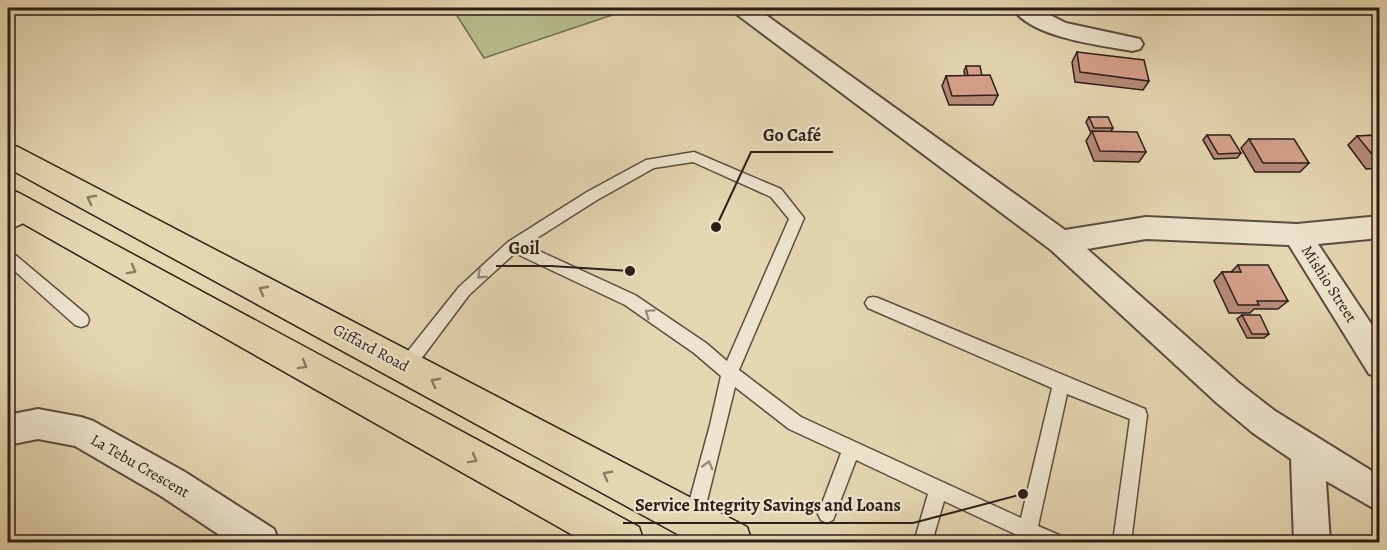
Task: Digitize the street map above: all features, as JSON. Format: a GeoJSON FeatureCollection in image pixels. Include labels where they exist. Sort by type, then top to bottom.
{"type":"FeatureCollection","features":[{"type":"Feature","properties":{"kind":"main road","name":"Giffard Road"},"geometry":{"type":"LineString","coordinates":[[8,154],[732,543]]}},
{"type":"Feature","properties":{"kind":"main road"},"geometry":{"type":"LineString","coordinates":[[13,210],[624,543]]}},
{"type":"Feature","properties":{"kind":"street"},"geometry":{"type":"LineString","coordinates":[[743,8],[1061,242],[1228,393],[1264,422],[1380,495]]}},
{"type":"Feature","properties":{"kind":"street"},"geometry":{"type":"LineString","coordinates":[[1023,8],[1029,15],[1072,32],[1132,44]]}},
{"type":"Feature","properties":{"kind":"street"},"geometry":{"type":"LineString","coordinates":[[1061,242],[1161,227],[1297,235],[1380,226]]}},
{"type":"Feature","properties":{"kind":"street","name":"Mishio Street"},"geometry":{"type":"LineString","coordinates":[[1297,235],[1380,364]]}},
{"type":"Feature","properties":{"kind":"street","name":"La Tebu Crescent"},"geometry":{"type":"LineString","coordinates":[[8,430],[38,424],[81,432],[173,484],[261,543]]}},
{"type":"Feature","properties":{"kind":"street"},"geometry":{"type":"LineString","coordinates":[[1307,451],[1312,543]]}},
{"type":"Feature","properties":{"kind":"lane"},"geometry":{"type":"LineString","coordinates":[[406,366],[464,291],[513,246],[592,196],[651,163],[694,157],[776,194],[797,219],[730,374],[693,521]]}},
{"type":"Feature","properties":{"kind":"lane"},"geometry":{"type":"LineString","coordinates":[[513,246],[630,300],[700,348],[730,374],[795,423],[938,490],[1027,537],[1052,543]]}},
{"type":"Feature","properties":{"kind":"lane"},"geometry":{"type":"LineString","coordinates":[[8,257],[81,320]]}},
{"type":"Feature","properties":{"kind":"lane"},"geometry":{"type":"LineString","coordinates":[[873,303],[1139,415],[1122,543]]}},
{"type":"Feature","properties":{"kind":"lane"},"geometry":{"type":"LineString","coordinates":[[1027,537],[1061,384]]}},
{"type":"Feature","properties":{"kind":"lane"},"geometry":{"type":"LineString","coordinates":[[827,514],[851,449]]}},
{"type":"Feature","properties":{"kind":"lane"},"geometry":{"type":"LineString","coordinates":[[923,543],[938,490]]}},
{"type":"Feature","properties":{"kind":"green space"},"geometry":{"type":"Polygon","coordinates":[[[452,8],[633,8],[484,58],[452,8]]]}},
{"type":"Feature","properties":{"kind":"building"},"geometry":{"type":"Polygon","coordinates":[[[1077,52],[1144,60],[1149,81],[1080,72],[1077,52]]]}},
{"type":"Feature","properties":{"kind":"building"},"geometry":{"type":"Polygon","coordinates":[[[966,66],[980,66],[982,76],[968,76],[966,66]]]}},
{"type":"Feature","properties":{"kind":"building"},"geometry":{"type":"Polygon","coordinates":[[[990,75],[998,95],[952,96],[946,76],[990,75]]]}},
{"type":"Feature","properties":{"kind":"building"},"geometry":{"type":"Polygon","coordinates":[[[1089,117],[1108,117],[1113,128],[1094,128],[1089,117]]]}},
{"type":"Feature","properties":{"kind":"building"},"geometry":{"type":"Polygon","coordinates":[[[1092,131],[1137,132],[1146,152],[1100,151],[1092,131]]]}},
{"type":"Feature","properties":{"kind":"building"},"geometry":{"type":"Polygon","coordinates":[[[1207,135],[1230,135],[1241,153],[1218,154],[1207,135]]]}},
{"type":"Feature","properties":{"kind":"building"},"geometry":{"type":"Polygon","coordinates":[[[1380,135],[1380,159],[1376,159],[1357,136],[1380,135]]]}},
{"type":"Feature","properties":{"kind":"building"},"geometry":{"type":"Polygon","coordinates":[[[1249,139],[1294,139],[1309,163],[1263,163],[1249,139]]]}},
{"type":"Feature","properties":{"kind":"building"},"geometry":{"type":"Polygon","coordinates":[[[1238,265],[1268,265],[1288,301],[1257,301],[1259,305],[1238,305],[1222,272],[1241,272],[1238,265]]]}},
{"type":"Feature","properties":{"kind":"building"},"geometry":{"type":"Polygon","coordinates":[[[1242,315],[1260,315],[1269,334],[1252,334],[1242,315]]]}},
{"type":"Feature","properties":{"kind":"place","name":"Go Café"},"geometry":{"type":"Point","coordinates":[716,227]}},
{"type":"Feature","properties":{"kind":"place","name":"Goil"},"geometry":{"type":"Point","coordinates":[630,271]}},
{"type":"Feature","properties":{"kind":"place","name":"Service Integrity Savings and Loans"},"geometry":{"type":"Point","coordinates":[1023,494]}}]}
